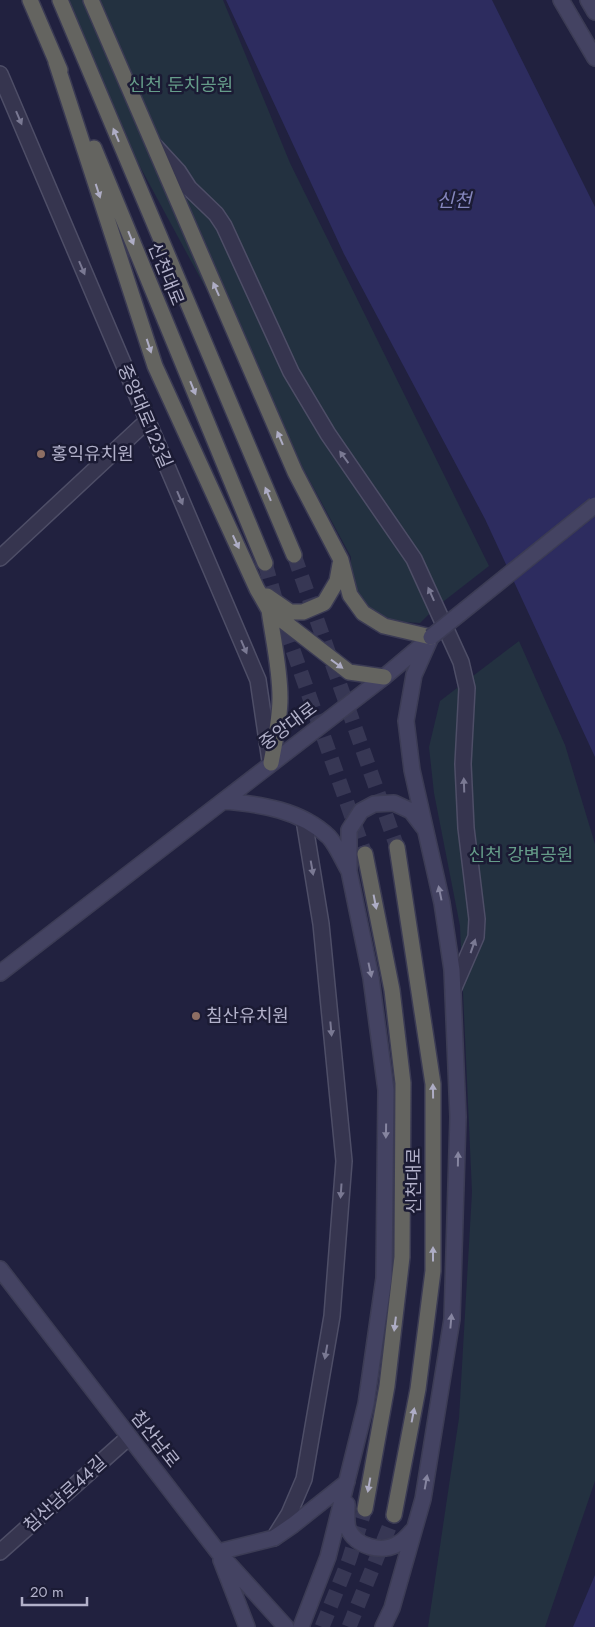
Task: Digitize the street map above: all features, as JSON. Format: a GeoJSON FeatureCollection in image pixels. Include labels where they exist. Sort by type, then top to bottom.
{"type":"FeatureCollection","features":[{"type":"Feature","properties":{"kind":"highway","name":"신천대로"},"geometry":{"type":"LineString","coordinates":[[30,0],[265,563]]}},
{"type":"Feature","properties":{"kind":"highway","name":"신천대로"},"geometry":{"type":"LineString","coordinates":[[60,0],[294,555]]}},
{"type":"Feature","properties":{"kind":"highway"},"geometry":{"type":"LineString","coordinates":[[91,0],[294,472],[341,560],[350,595],[363,614],[384,626],[431,637]]}},
{"type":"Feature","properties":{"kind":"highway"},"geometry":{"type":"LineString","coordinates":[[56,62],[155,366],[257,589],[269,610],[280,680],[279,720],[270,763]]}},
{"type":"Feature","properties":{"kind":"highway"},"geometry":{"type":"LineString","coordinates":[[257,589],[290,612],[302,612],[324,603],[337,581],[341,560]]}},
{"type":"Feature","properties":{"kind":"highway"},"geometry":{"type":"LineString","coordinates":[[269,610],[349,672],[384,677]]}},
{"type":"Feature","properties":{"kind":"highway","name":"신천대로"},"geometry":{"type":"LineString","coordinates":[[394,1514],[418,1389],[433,1271],[434,1094],[396,847]]}},
{"type":"Feature","properties":{"kind":"highway","name":"신천대로"},"geometry":{"type":"LineString","coordinates":[[365,854],[392,990],[403,1092],[402,1257],[387,1386],[365,1509]]}},
{"type":"Feature","properties":{"kind":"main road"},"geometry":{"type":"LineString","coordinates":[[561,0],[595,58]]}},
{"type":"Feature","properties":{"kind":"main road"},"geometry":{"type":"LineString","coordinates":[[588,0],[595,12]]}},
{"type":"Feature","properties":{"kind":"main road","name":"중앙대로"},"geometry":{"type":"LineString","coordinates":[[0,973],[384,677],[595,504]]}},
{"type":"Feature","properties":{"kind":"main road"},"geometry":{"type":"LineString","coordinates":[[383,1627],[392,1608],[423,1499],[452,1319],[458,1117],[453,990],[442,903],[412,770],[406,720],[414,675],[431,637]]}},
{"type":"Feature","properties":{"kind":"main road"},"geometry":{"type":"LineString","coordinates":[[223,800],[260,805],[304,820],[330,838],[349,871]]}},
{"type":"Feature","properties":{"kind":"main road"},"geometry":{"type":"LineString","coordinates":[[301,1627],[328,1557],[366,1404],[384,1278],[386,1090],[371,978],[349,871],[349,830],[362,811],[374,804],[394,803],[411,811],[426,831]]}},
{"type":"Feature","properties":{"kind":"main road","name":"침산남로"},"geometry":{"type":"LineString","coordinates":[[0,1269],[218,1552],[286,1627]]}},
{"type":"Feature","properties":{"kind":"main road"},"geometry":{"type":"LineString","coordinates":[[347,1482],[348,1526],[352,1535],[368,1547],[380,1548],[399,1544],[414,1529]]}},
{"type":"Feature","properties":{"kind":"main road"},"geometry":{"type":"LineString","coordinates":[[247,1627],[218,1552],[274,1538],[347,1482]]}},
{"type":"Feature","properties":{"kind":"main road"},"geometry":{"type":"LineString","coordinates":[[391,1627],[392,1608]]}},
{"type":"Feature","properties":{"kind":"street","name":"중앙대로123길"},"geometry":{"type":"LineString","coordinates":[[0,74],[258,680],[270,763]]}},
{"type":"Feature","properties":{"kind":"street"},"geometry":{"type":"LineString","coordinates":[[153,144],[178,171],[189,188],[216,214],[224,226],[291,372],[328,434],[414,559],[461,662],[466,688],[463,764],[466,828],[477,919],[476,937],[453,990]]}},
{"type":"Feature","properties":{"kind":"street"},"geometry":{"type":"LineString","coordinates":[[0,558],[147,420]]}},
{"type":"Feature","properties":{"kind":"street"},"geometry":{"type":"LineString","coordinates":[[274,1538],[289,1514],[304,1479],[332,1316],[344,1161],[322,924],[304,820]]}},
{"type":"Feature","properties":{"kind":"street","name":"침산남로44길"},"geometry":{"type":"LineString","coordinates":[[0,1552],[129,1436]]}},
{"type":"Feature","properties":{"kind":"green space","name":"신천 둔치공원"},"geometry":{"type":"Polygon","coordinates":[[[68,0],[223,0],[290,163],[489,566],[435,608],[420,623],[374,620],[350,595],[351,557],[131,150],[68,0]]]}},
{"type":"Feature","properties":{"kind":"green space","name":"신천 강변공원"},"geometry":{"type":"Polygon","coordinates":[[[519,641],[565,745],[595,844],[595,1481],[545,1627],[428,1627],[459,1418],[472,1192],[460,926],[434,793],[429,747],[440,701],[519,641]]]}},
{"type":"Feature","properties":{"kind":"water","name":"신천"},"geometry":{"type":"Polygon","coordinates":[[[226,0],[492,0],[595,207],[595,757],[485,519],[344,254],[226,0]]]}},
{"type":"Feature","properties":{"kind":"water"},"geometry":{"type":"Polygon","coordinates":[[[595,1575],[595,1627],[573,1627],[595,1575]]]}},
{"type":"Feature","properties":{"kind":"tunnel"},"geometry":{"type":"LineString","coordinates":[[294,555],[397,847]]}},
{"type":"Feature","properties":{"kind":"tunnel"},"geometry":{"type":"LineString","coordinates":[[265,563],[276,602],[365,854]]}},
{"type":"Feature","properties":{"kind":"tunnel"},"geometry":{"type":"LineString","coordinates":[[322,1627],[349,1560],[365,1509]]}},
{"type":"Feature","properties":{"kind":"tunnel"},"geometry":{"type":"LineString","coordinates":[[349,1627],[394,1515]]}},
{"type":"Feature","properties":{"kind":"place","name":"홍익유치원"},"geometry":{"type":"Point","coordinates":[41,454]}},
{"type":"Feature","properties":{"kind":"place","name":"침산유치원"},"geometry":{"type":"Point","coordinates":[196,1016]}}]}
